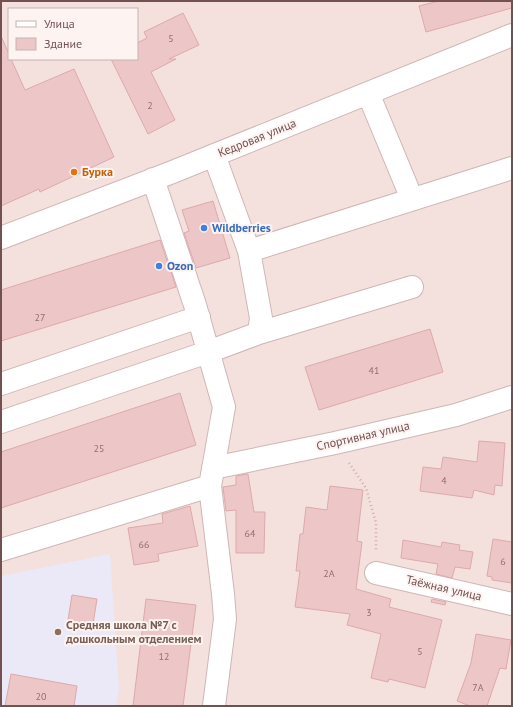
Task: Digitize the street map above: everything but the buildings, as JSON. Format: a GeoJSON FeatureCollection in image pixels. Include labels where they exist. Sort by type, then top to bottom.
{"type":"FeatureCollection","features":[{"type":"Feature","properties":{"kind":"street","name":"Кедровая улица"},"geometry":{"type":"LineString","coordinates":[[1,238],[214,155],[512,35]]}},
{"type":"Feature","properties":{"kind":"street"},"geometry":{"type":"LineString","coordinates":[[368,93],[412,199]]}},
{"type":"Feature","properties":{"kind":"street"},"geometry":{"type":"LineString","coordinates":[[214,155],[248,251],[261,318],[259,333]]}},
{"type":"Feature","properties":{"kind":"street"},"geometry":{"type":"LineString","coordinates":[[248,251],[512,168]]}},
{"type":"Feature","properties":{"kind":"street"},"geometry":{"type":"LineString","coordinates":[[152,179],[199,317],[224,407],[212,477],[224,619],[214,706]]}},
{"type":"Feature","properties":{"kind":"street"},"geometry":{"type":"LineString","coordinates":[[1,422],[208,352],[259,333],[412,287]]}},
{"type":"Feature","properties":{"kind":"street"},"geometry":{"type":"LineString","coordinates":[[1,384],[199,317]]}},
{"type":"Feature","properties":{"kind":"street","name":"Спортивная улица"},"geometry":{"type":"LineString","coordinates":[[1,550],[212,477],[335,443],[456,415],[512,396]]}},
{"type":"Feature","properties":{"kind":"street","name":"Таёжная улица"},"geometry":{"type":"LineString","coordinates":[[376,573],[512,604]]}},
{"type":"Feature","properties":{"kind":"path"},"geometry":{"type":"LineString","coordinates":[[335,443],[366,488],[376,523],[376,573]]}},
{"type":"Feature","properties":{"kind":"shaded area"},"geometry":{"type":"Polygon","coordinates":[[[1,1],[512,1],[512,706],[1,706],[1,1]]]}},
{"type":"Feature","properties":{"kind":"shaded area","name":"Средняя школа №7 с дошкольным отделением"},"geometry":{"type":"Polygon","coordinates":[[[110,554],[119,689],[116,706],[1,706],[1,576],[110,554]]]}},
{"type":"Feature","properties":{"kind":"place","name":"Бурка"},"geometry":{"type":"Point","coordinates":[74,172]}},
{"type":"Feature","properties":{"kind":"place","name":"Wildberries"},"geometry":{"type":"Point","coordinates":[204,228]}},
{"type":"Feature","properties":{"kind":"place","name":"Ozon"},"geometry":{"type":"Point","coordinates":[159,266]}},
{"type":"Feature","properties":{"kind":"place","name":"Средняя школа №7 с дошкольным отделением"},"geometry":{"type":"Point","coordinates":[58,632]}}]}
